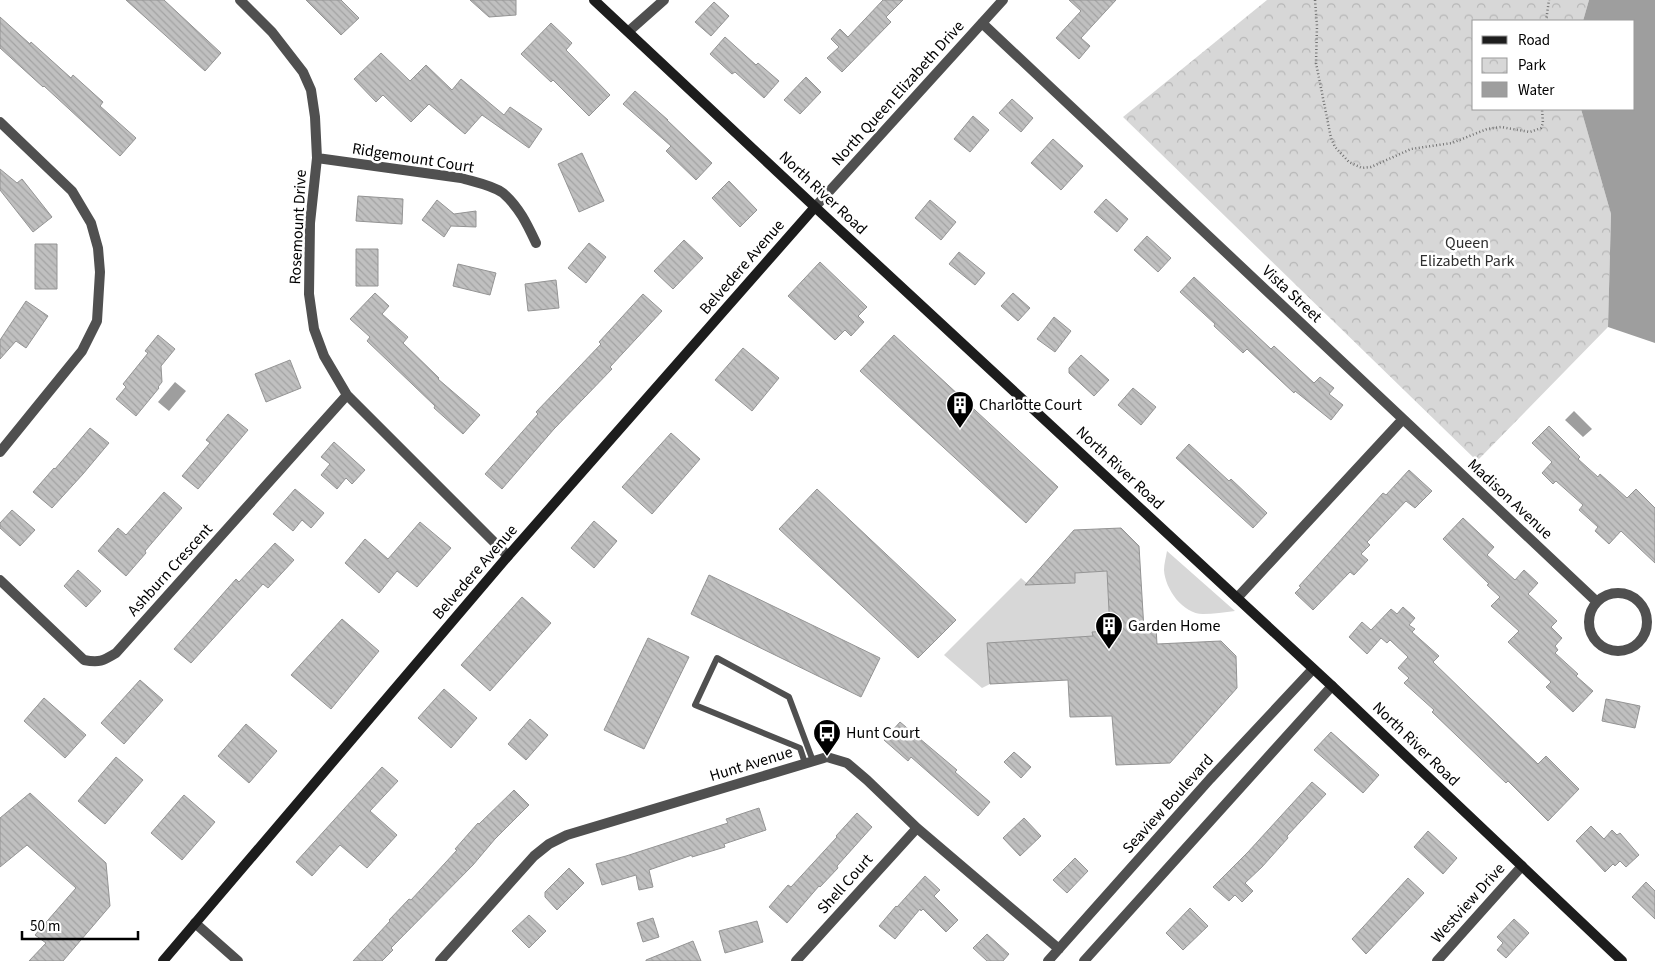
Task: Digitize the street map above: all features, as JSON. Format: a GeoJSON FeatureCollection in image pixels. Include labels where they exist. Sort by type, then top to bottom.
{"type":"FeatureCollection","features":[{"type":"Feature","properties":{"kind":"main road","name":"North River Road"},"geometry":{"type":"LineString","coordinates":[[594,0],[1332,686],[1622,961]]}},
{"type":"Feature","properties":{"kind":"main road","name":"Belvedere Avenue"},"geometry":{"type":"LineString","coordinates":[[163,961],[508,556],[815,207]]}},
{"type":"Feature","properties":{"kind":"street","name":"Rosemount Drive"},"geometry":{"type":"LineString","coordinates":[[240,0],[272,32],[303,72],[311,90],[315,117],[317,158],[310,224],[309,294],[314,329],[324,356],[347,395],[508,556]]}},
{"type":"Feature","properties":{"kind":"street"},"geometry":{"type":"LineString","coordinates":[[629,31],[664,0]]}},
{"type":"Feature","properties":{"kind":"street","name":"North Queen Elizabeth Drive"},"geometry":{"type":"LineString","coordinates":[[815,207],[1003,0]]}},
{"type":"Feature","properties":{"kind":"street","name":"Vista Street"},"geometry":{"type":"LineString","coordinates":[[982,23],[1403,419]]}},
{"type":"Feature","properties":{"kind":"street"},"geometry":{"type":"LineString","coordinates":[[0,122],[72,191],[91,223],[98,248],[100,272],[97,320],[82,352],[0,452]]}},
{"type":"Feature","properties":{"kind":"street","name":"Ridgemount Court"},"geometry":{"type":"LineString","coordinates":[[317,158],[461,178],[484,185],[502,193],[524,216],[536,243]]}},
{"type":"Feature","properties":{"kind":"street","name":"Ashburn Crescent"},"geometry":{"type":"LineString","coordinates":[[0,580],[84,660],[94,662],[105,660],[116,653],[347,395]]}},
{"type":"Feature","properties":{"kind":"street"},"geometry":{"type":"LineString","coordinates":[[1237,598],[1403,419]]}},
{"type":"Feature","properties":{"kind":"street","name":"Madison Avenue"},"geometry":{"type":"LineString","coordinates":[[1403,419],[1597,602]]}},
{"type":"Feature","properties":{"kind":"street"},"geometry":{"type":"LineString","coordinates":[[1614,593],[1633,597],[1640,604],[1645,612],[1646,632],[1634,647],[1616,652],[1606,650],[1598,645],[1592,637],[1588,619],[1591,610],[1597,602],[1605,596],[1614,593]]}},
{"type":"Feature","properties":{"kind":"street","name":"Seaview Boulevard"},"geometry":{"type":"LineString","coordinates":[[1048,961],[1210,779],[1313,669]]}},
{"type":"Feature","properties":{"kind":"street"},"geometry":{"type":"LineString","coordinates":[[1084,961],[1332,686]]}},
{"type":"Feature","properties":{"kind":"street","name":"Hunt Avenue"},"geometry":{"type":"LineString","coordinates":[[440,961],[534,856],[549,844],[568,836],[827,757],[847,763],[917,828],[1059,949]]}},
{"type":"Feature","properties":{"kind":"street","name":"Shell Court"},"geometry":{"type":"LineString","coordinates":[[796,961],[917,828]]}},
{"type":"Feature","properties":{"kind":"street","name":"Westview Drive"},"geometry":{"type":"LineString","coordinates":[[1436,961],[1522,866]]}},
{"type":"Feature","properties":{"kind":"street"},"geometry":{"type":"LineString","coordinates":[[195,923],[238,961]]}},
{"type":"Feature","properties":{"kind":"lane"},"geometry":{"type":"LineString","coordinates":[[717,658],[789,697],[809,762],[800,748],[695,705],[717,658]]}},
{"type":"Feature","properties":{"kind":"path"},"geometry":{"type":"LineString","coordinates":[[1315,0],[1317,26],[1316,63],[1331,138],[1335,148],[1349,162],[1355,165],[1362,168],[1371,167],[1411,149],[1452,143],[1486,129],[1501,127],[1530,132],[1540,128],[1543,123],[1542,110]]}},
{"type":"Feature","properties":{"kind":"path"},"geometry":{"type":"LineString","coordinates":[[1546,20],[1549,0]]}},
{"type":"Feature","properties":{"kind":"green space","name":"Queen Elizabeth Park"},"geometry":{"type":"Polygon","coordinates":[[[1267,0],[1589,0],[1583,20],[1472,20],[1472,110],[1581,110],[1611,214],[1608,327],[1477,461],[1123,117],[1267,0]]]}},
{"type":"Feature","properties":{"kind":"green space"},"geometry":{"type":"Polygon","coordinates":[[[1167,551],[1235,611],[1203,614],[1189,610],[1182,605],[1176,599],[1165,577],[1164,568],[1167,551]]]}},
{"type":"Feature","properties":{"kind":"green space"},"geometry":{"type":"Polygon","coordinates":[[[1107,571],[1110,631],[1093,632],[1093,636],[988,643],[990,684],[982,688],[944,655],[1021,578],[1029,585],[1075,583],[1075,573],[1107,571]]]}},
{"type":"Feature","properties":{"kind":"water"},"geometry":{"type":"Polygon","coordinates":[[[1589,0],[1655,0],[1655,343],[1608,327],[1611,214],[1581,110],[1635,110],[1635,20],[1583,20],[1589,0]]]}},
{"type":"Feature","properties":{"kind":"water"},"geometry":{"type":"Polygon","coordinates":[[[175,382],[186,391],[169,411],[158,402],[175,382]]]}},
{"type":"Feature","properties":{"kind":"water"},"geometry":{"type":"Polygon","coordinates":[[[1574,411],[1592,429],[1583,437],[1565,420],[1574,411]]]}},
{"type":"Feature","properties":{"kind":"building"},"geometry":{"type":"Polygon","coordinates":[[[126,0],[164,0],[221,53],[205,71],[126,0]]]}},
{"type":"Feature","properties":{"kind":"building"},"geometry":{"type":"Polygon","coordinates":[[[306,0],[341,0],[359,18],[341,35],[306,0]]]}},
{"type":"Feature","properties":{"kind":"building"},"geometry":{"type":"Polygon","coordinates":[[[470,0],[516,0],[516,15],[489,17],[470,0]]]}},
{"type":"Feature","properties":{"kind":"building"},"geometry":{"type":"Polygon","coordinates":[[[883,0],[903,0],[886,17],[891,22],[842,72],[827,58],[839,47],[831,39],[840,29],[848,37],[883,0]]]}},
{"type":"Feature","properties":{"kind":"building"},"geometry":{"type":"Polygon","coordinates":[[[1069,0],[1116,0],[1081,38],[1090,46],[1079,59],[1056,38],[1081,11],[1069,0]]]}},
{"type":"Feature","properties":{"kind":"building"},"geometry":{"type":"Polygon","coordinates":[[[714,2],[729,16],[711,36],[695,22],[714,2]]]}},
{"type":"Feature","properties":{"kind":"building"},"geometry":{"type":"Polygon","coordinates":[[[0,17],[71,78],[73,75],[103,102],[100,106],[136,138],[120,156],[0,48],[0,17]]]}},
{"type":"Feature","properties":{"kind":"building"},"geometry":{"type":"Polygon","coordinates":[[[551,23],[572,43],[566,50],[610,95],[589,116],[553,80],[551,82],[521,54],[551,23]]]}},
{"type":"Feature","properties":{"kind":"building"},"geometry":{"type":"Polygon","coordinates":[[[725,37],[756,65],[758,63],[779,81],[764,98],[735,72],[732,74],[710,54],[725,37]]]}},
{"type":"Feature","properties":{"kind":"building"},"geometry":{"type":"Polygon","coordinates":[[[381,53],[410,81],[426,65],[452,90],[461,79],[504,115],[510,107],[542,129],[529,148],[482,115],[465,134],[429,104],[411,122],[383,95],[376,102],[354,79],[381,53]]]}},
{"type":"Feature","properties":{"kind":"building"},"geometry":{"type":"Polygon","coordinates":[[[806,77],[821,92],[800,114],[784,100],[806,77]]]}},
{"type":"Feature","properties":{"kind":"building"},"geometry":{"type":"Polygon","coordinates":[[[635,91],[712,163],[696,180],[666,151],[671,146],[623,104],[635,91]]]}},
{"type":"Feature","properties":{"kind":"building"},"geometry":{"type":"Polygon","coordinates":[[[1012,99],[1033,118],[1021,132],[999,113],[1012,99]]]}},
{"type":"Feature","properties":{"kind":"building"},"geometry":{"type":"Polygon","coordinates":[[[973,116],[989,130],[970,152],[954,139],[973,116]]]}},
{"type":"Feature","properties":{"kind":"building"},"geometry":{"type":"Polygon","coordinates":[[[1053,139],[1083,166],[1061,190],[1031,163],[1053,139]]]}},
{"type":"Feature","properties":{"kind":"building"},"geometry":{"type":"Polygon","coordinates":[[[582,153],[604,201],[579,212],[558,164],[582,153]]]}},
{"type":"Feature","properties":{"kind":"building"},"geometry":{"type":"Polygon","coordinates":[[[0,169],[17,183],[22,179],[52,217],[33,232],[0,190],[0,169]]]}},
{"type":"Feature","properties":{"kind":"building"},"geometry":{"type":"Polygon","coordinates":[[[729,181],[757,210],[740,227],[712,198],[729,181]]]}},
{"type":"Feature","properties":{"kind":"building"},"geometry":{"type":"Polygon","coordinates":[[[358,196],[403,199],[402,224],[356,221],[358,196]]]}},
{"type":"Feature","properties":{"kind":"building"},"geometry":{"type":"Polygon","coordinates":[[[1106,199],[1128,219],[1117,232],[1094,212],[1106,199]]]}},
{"type":"Feature","properties":{"kind":"building"},"geometry":{"type":"Polygon","coordinates":[[[437,200],[454,214],[476,211],[476,227],[451,226],[444,237],[422,220],[437,200]]]}},
{"type":"Feature","properties":{"kind":"building"},"geometry":{"type":"Polygon","coordinates":[[[930,200],[956,222],[941,240],[915,218],[930,200]]]}},
{"type":"Feature","properties":{"kind":"building"},"geometry":{"type":"Polygon","coordinates":[[[1147,236],[1171,258],[1158,272],[1134,250],[1147,236]]]}},
{"type":"Feature","properties":{"kind":"building"},"geometry":{"type":"Polygon","coordinates":[[[684,240],[703,258],[673,289],[654,271],[684,240]]]}},
{"type":"Feature","properties":{"kind":"building"},"geometry":{"type":"Polygon","coordinates":[[[589,243],[606,257],[586,283],[568,268],[589,243]]]}},
{"type":"Feature","properties":{"kind":"building"},"geometry":{"type":"Polygon","coordinates":[[[35,244],[57,244],[57,289],[35,289],[35,244]]]}},
{"type":"Feature","properties":{"kind":"building"},"geometry":{"type":"Polygon","coordinates":[[[356,249],[378,249],[378,286],[356,286],[356,249]]]}},
{"type":"Feature","properties":{"kind":"building"},"geometry":{"type":"Polygon","coordinates":[[[959,252],[985,273],[975,285],[949,264],[959,252]]]}},
{"type":"Feature","properties":{"kind":"building"},"geometry":{"type":"Polygon","coordinates":[[[820,262],[867,307],[858,316],[864,322],[851,336],[845,330],[835,340],[788,296],[820,262]]]}},
{"type":"Feature","properties":{"kind":"building"},"geometry":{"type":"Polygon","coordinates":[[[458,264],[496,273],[490,295],[453,286],[458,264]]]}},
{"type":"Feature","properties":{"kind":"building"},"geometry":{"type":"Polygon","coordinates":[[[1194,277],[1271,349],[1274,346],[1314,383],[1320,377],[1334,388],[1329,394],[1343,405],[1331,420],[1295,391],[1294,393],[1247,349],[1243,353],[1180,292],[1194,277]]]}},
{"type":"Feature","properties":{"kind":"building"},"geometry":{"type":"Polygon","coordinates":[[[556,280],[559,308],[528,311],[525,284],[556,280]]]}},
{"type":"Feature","properties":{"kind":"building"},"geometry":{"type":"Polygon","coordinates":[[[375,293],[389,306],[382,314],[408,337],[403,343],[438,379],[480,415],[463,434],[434,408],[435,406],[367,341],[370,337],[350,319],[375,293]]]}},
{"type":"Feature","properties":{"kind":"building"},"geometry":{"type":"Polygon","coordinates":[[[1013,293],[1030,308],[1018,321],[1001,306],[1013,293]]]}},
{"type":"Feature","properties":{"kind":"building"},"geometry":{"type":"Polygon","coordinates":[[[643,294],[662,311],[610,367],[612,369],[554,429],[502,489],[485,474],[538,414],[536,412],[601,344],[599,342],[643,294]]]}},
{"type":"Feature","properties":{"kind":"building"},"geometry":{"type":"Polygon","coordinates":[[[26,301],[48,316],[26,348],[16,341],[0,359],[0,340],[26,301]]]}},
{"type":"Feature","properties":{"kind":"building"},"geometry":{"type":"Polygon","coordinates":[[[1054,317],[1071,331],[1055,352],[1037,339],[1054,317]]]}},
{"type":"Feature","properties":{"kind":"building"},"geometry":{"type":"Polygon","coordinates":[[[158,335],[175,349],[161,366],[162,382],[159,388],[136,416],[116,399],[126,387],[123,384],[148,353],[145,351],[158,335]]]}},
{"type":"Feature","properties":{"kind":"building","name":"Charlotte Court"},"geometry":{"type":"Polygon","coordinates":[[[894,335],[1058,487],[1026,523],[860,371],[894,335]]]}},
{"type":"Feature","properties":{"kind":"building"},"geometry":{"type":"Polygon","coordinates":[[[743,348],[779,378],[752,411],[715,380],[743,348]]]}},
{"type":"Feature","properties":{"kind":"building"},"geometry":{"type":"Polygon","coordinates":[[[1081,355],[1109,380],[1094,396],[1069,373],[1069,368],[1081,355]]]}},
{"type":"Feature","properties":{"kind":"building"},"geometry":{"type":"Polygon","coordinates":[[[290,360],[301,388],[266,402],[255,374],[290,360]]]}},
{"type":"Feature","properties":{"kind":"building"},"geometry":{"type":"Polygon","coordinates":[[[1133,388],[1156,407],[1141,425],[1118,405],[1133,388]]]}},
{"type":"Feature","properties":{"kind":"building"},"geometry":{"type":"Polygon","coordinates":[[[228,414],[248,430],[198,489],[182,476],[210,443],[206,440],[228,414]]]}},
{"type":"Feature","properties":{"kind":"building"},"geometry":{"type":"Polygon","coordinates":[[[1549,426],[1580,457],[1578,459],[1598,477],[1600,474],[1627,498],[1636,489],[1655,508],[1655,563],[1621,531],[1609,544],[1595,531],[1598,527],[1579,510],[1583,505],[1556,481],[1553,484],[1542,473],[1552,462],[1532,443],[1549,426]]]}},
{"type":"Feature","properties":{"kind":"building"},"geometry":{"type":"Polygon","coordinates":[[[90,428],[109,443],[52,508],[33,492],[90,428]]]}},
{"type":"Feature","properties":{"kind":"building"},"geometry":{"type":"Polygon","coordinates":[[[671,433],[700,459],[652,514],[622,487],[671,433]]]}},
{"type":"Feature","properties":{"kind":"building"},"geometry":{"type":"Polygon","coordinates":[[[334,442],[365,470],[352,484],[346,478],[337,489],[321,475],[330,464],[321,457],[334,442]]]}},
{"type":"Feature","properties":{"kind":"building"},"geometry":{"type":"Polygon","coordinates":[[[1189,444],[1229,481],[1231,479],[1267,513],[1253,528],[1176,458],[1189,444]]]}},
{"type":"Feature","properties":{"kind":"building"},"geometry":{"type":"Polygon","coordinates":[[[1409,470],[1432,491],[1415,508],[1406,501],[1367,542],[1370,545],[1361,554],[1368,560],[1354,575],[1350,572],[1313,610],[1295,593],[1301,587],[1299,586],[1383,493],[1386,495],[1409,470]]]}},
{"type":"Feature","properties":{"kind":"building"},"geometry":{"type":"Polygon","coordinates":[[[295,489],[324,513],[311,528],[302,520],[293,531],[273,514],[295,489]]]}},
{"type":"Feature","properties":{"kind":"building"},"geometry":{"type":"Polygon","coordinates":[[[817,489],[956,620],[918,658],[779,529],[817,489]]]}},
{"type":"Feature","properties":{"kind":"building"},"geometry":{"type":"Polygon","coordinates":[[[164,492],[182,508],[126,576],[98,551],[118,528],[126,535],[164,492]]]}},
{"type":"Feature","properties":{"kind":"building"},"geometry":{"type":"Polygon","coordinates":[[[12,510],[35,530],[20,546],[0,528],[0,523],[12,510]]]}},
{"type":"Feature","properties":{"kind":"building"},"geometry":{"type":"Polygon","coordinates":[[[1463,518],[1494,547],[1487,555],[1515,580],[1524,570],[1538,583],[1528,594],[1557,621],[1551,627],[1562,638],[1555,646],[1558,650],[1555,653],[1593,691],[1573,712],[1546,687],[1551,682],[1508,642],[1519,631],[1491,606],[1500,597],[1443,539],[1463,518]]]}},
{"type":"Feature","properties":{"kind":"building"},"geometry":{"type":"Polygon","coordinates":[[[594,521],[617,541],[594,568],[571,548],[594,521]]]}},
{"type":"Feature","properties":{"kind":"building"},"geometry":{"type":"Polygon","coordinates":[[[420,522],[451,548],[417,587],[397,571],[379,593],[345,563],[365,539],[388,559],[420,522]]]}},
{"type":"Feature","properties":{"kind":"building","name":"Garden Home"},"geometry":{"type":"Polygon","coordinates":[[[1121,528],[1139,546],[1144,630],[1156,628],[1157,644],[1221,641],[1236,656],[1237,688],[1170,763],[1116,765],[1112,716],[1070,717],[1068,680],[990,684],[987,643],[1093,636],[1092,632],[1110,631],[1107,571],[1075,573],[1075,583],[1025,585],[1074,530],[1121,528]]]}},
{"type":"Feature","properties":{"kind":"building"},"geometry":{"type":"Polygon","coordinates":[[[275,543],[294,560],[268,588],[263,584],[191,663],[174,649],[236,579],[239,582],[275,543]]]}},
{"type":"Feature","properties":{"kind":"building"},"geometry":{"type":"Polygon","coordinates":[[[78,570],[101,591],[86,607],[64,586],[78,570]]]}},
{"type":"Feature","properties":{"kind":"building"},"geometry":{"type":"Polygon","coordinates":[[[709,575],[880,658],[861,697],[691,614],[709,575]]]}},
{"type":"Feature","properties":{"kind":"building"},"geometry":{"type":"Polygon","coordinates":[[[522,597],[551,623],[490,691],[461,665],[522,597]]]}},
{"type":"Feature","properties":{"kind":"building"},"geometry":{"type":"Polygon","coordinates":[[[1403,607],[1415,618],[1409,625],[1415,629],[1412,632],[1439,656],[1433,662],[1538,764],[1546,756],[1579,789],[1548,821],[1508,781],[1506,783],[1432,712],[1434,710],[1404,683],[1409,678],[1398,668],[1408,657],[1390,640],[1387,643],[1381,638],[1367,654],[1349,637],[1362,622],[1371,630],[1391,609],[1397,614],[1403,607]]]}},
{"type":"Feature","properties":{"kind":"building"},"geometry":{"type":"Polygon","coordinates":[[[342,619],[379,651],[331,709],[291,675],[342,619]]]}},
{"type":"Feature","properties":{"kind":"building"},"geometry":{"type":"Polygon","coordinates":[[[648,638],[689,657],[644,749],[604,730],[648,638]]]}},
{"type":"Feature","properties":{"kind":"building"},"geometry":{"type":"Polygon","coordinates":[[[140,680],[163,700],[124,744],[101,723],[140,680]]]}},
{"type":"Feature","properties":{"kind":"building"},"geometry":{"type":"Polygon","coordinates":[[[444,689],[477,718],[451,748],[418,718],[444,689]]]}},
{"type":"Feature","properties":{"kind":"building"},"geometry":{"type":"Polygon","coordinates":[[[44,698],[86,735],[65,758],[24,721],[44,698]]]}},
{"type":"Feature","properties":{"kind":"building"},"geometry":{"type":"Polygon","coordinates":[[[1606,699],[1640,706],[1635,728],[1602,721],[1606,699]]]}},
{"type":"Feature","properties":{"kind":"building"},"geometry":{"type":"Polygon","coordinates":[[[530,719],[548,735],[526,760],[508,744],[530,719]]]}},
{"type":"Feature","properties":{"kind":"building"},"geometry":{"type":"Polygon","coordinates":[[[900,722],[957,770],[955,772],[990,802],[978,816],[911,757],[908,761],[884,740],[900,722]]]}},
{"type":"Feature","properties":{"kind":"building"},"geometry":{"type":"Polygon","coordinates":[[[246,724],[277,751],[249,783],[218,756],[246,724]]]}},
{"type":"Feature","properties":{"kind":"building"},"geometry":{"type":"Polygon","coordinates":[[[1331,732],[1379,775],[1363,793],[1314,750],[1331,732]]]}},
{"type":"Feature","properties":{"kind":"building"},"geometry":{"type":"Polygon","coordinates":[[[1014,752],[1031,767],[1021,778],[1004,762],[1014,752]]]}},
{"type":"Feature","properties":{"kind":"building"},"geometry":{"type":"Polygon","coordinates":[[[116,757],[143,780],[105,824],[78,801],[116,757]]]}},
{"type":"Feature","properties":{"kind":"building"},"geometry":{"type":"Polygon","coordinates":[[[382,767],[398,781],[370,811],[397,835],[367,868],[340,845],[312,876],[296,862],[382,767]]]}},
{"type":"Feature","properties":{"kind":"building"},"geometry":{"type":"Polygon","coordinates":[[[1312,782],[1326,794],[1287,836],[1288,838],[1262,867],[1245,883],[1253,891],[1242,902],[1235,895],[1229,901],[1213,887],[1312,782]]]}},
{"type":"Feature","properties":{"kind":"building"},"geometry":{"type":"Polygon","coordinates":[[[514,790],[529,805],[391,948],[393,950],[382,961],[353,961],[389,920],[409,899],[411,900],[457,850],[455,849],[478,823],[514,790]]]}},
{"type":"Feature","properties":{"kind":"building"},"geometry":{"type":"Polygon","coordinates":[[[30,793],[106,863],[110,906],[63,961],[29,961],[46,943],[35,935],[76,888],[27,845],[0,867],[0,818],[30,793]]]}},
{"type":"Feature","properties":{"kind":"building"},"geometry":{"type":"Polygon","coordinates":[[[184,795],[215,822],[182,860],[151,833],[184,795]]]}},
{"type":"Feature","properties":{"kind":"building"},"geometry":{"type":"Polygon","coordinates":[[[759,808],[766,830],[724,844],[725,847],[692,857],[692,855],[649,870],[653,887],[639,890],[636,875],[602,885],[596,864],[728,823],[726,819],[759,808]]]}},
{"type":"Feature","properties":{"kind":"building"},"geometry":{"type":"Polygon","coordinates":[[[857,813],[872,827],[837,866],[838,868],[819,886],[787,923],[769,907],[788,885],[791,887],[857,813]]]}},
{"type":"Feature","properties":{"kind":"building"},"geometry":{"type":"Polygon","coordinates":[[[1024,818],[1041,836],[1020,856],[1003,838],[1024,818]]]}},
{"type":"Feature","properties":{"kind":"building"},"geometry":{"type":"Polygon","coordinates":[[[1591,826],[1604,839],[1612,830],[1617,835],[1620,833],[1639,855],[1626,867],[1620,861],[1615,866],[1613,864],[1605,872],[1576,841],[1591,826]]]}},
{"type":"Feature","properties":{"kind":"building"},"geometry":{"type":"Polygon","coordinates":[[[1428,831],[1457,858],[1443,874],[1414,847],[1428,831]]]}},
{"type":"Feature","properties":{"kind":"building"},"geometry":{"type":"Polygon","coordinates":[[[1075,858],[1088,871],[1067,893],[1053,880],[1075,858]]]}},
{"type":"Feature","properties":{"kind":"building"},"geometry":{"type":"Polygon","coordinates":[[[569,868],[584,883],[557,910],[545,897],[545,892],[569,868]]]}},
{"type":"Feature","properties":{"kind":"building"},"geometry":{"type":"Polygon","coordinates":[[[925,876],[940,890],[934,896],[958,920],[946,932],[923,909],[921,911],[920,909],[895,939],[879,926],[925,876]]]}},
{"type":"Feature","properties":{"kind":"building"},"geometry":{"type":"Polygon","coordinates":[[[1408,878],[1424,893],[1366,954],[1352,939],[1408,878]]]}},
{"type":"Feature","properties":{"kind":"building"},"geometry":{"type":"Polygon","coordinates":[[[1646,882],[1655,891],[1655,919],[1632,897],[1646,882]]]}},
{"type":"Feature","properties":{"kind":"building"},"geometry":{"type":"Polygon","coordinates":[[[1190,908],[1208,926],[1183,950],[1166,933],[1190,908]]]}},
{"type":"Feature","properties":{"kind":"building"},"geometry":{"type":"Polygon","coordinates":[[[529,915],[546,931],[529,948],[512,931],[529,915]]]}},
{"type":"Feature","properties":{"kind":"building"},"geometry":{"type":"Polygon","coordinates":[[[653,918],[659,937],[643,942],[637,923],[653,918]]]}},
{"type":"Feature","properties":{"kind":"building"},"geometry":{"type":"Polygon","coordinates":[[[1514,919],[1529,933],[1506,958],[1497,950],[1503,943],[1497,937],[1514,919]]]}},
{"type":"Feature","properties":{"kind":"building"},"geometry":{"type":"Polygon","coordinates":[[[757,921],[763,942],[725,953],[719,931],[757,921]]]}},
{"type":"Feature","properties":{"kind":"building"},"geometry":{"type":"Polygon","coordinates":[[[987,934],[1009,954],[1003,961],[987,961],[973,948],[987,934]]]}},
{"type":"Feature","properties":{"kind":"building"},"geometry":{"type":"Polygon","coordinates":[[[693,941],[701,961],[646,961],[646,960],[693,941]]]}},
{"type":"Feature","properties":{"kind":"place","name":"Charlotte Court"},"geometry":{"type":"Point","coordinates":[960,429]}},
{"type":"Feature","properties":{"kind":"place","name":"Garden Home"},"geometry":{"type":"Point","coordinates":[1109,650]}},
{"type":"Feature","properties":{"kind":"place","name":"Hunt Court"},"geometry":{"type":"Point","coordinates":[827,757]}}]}
